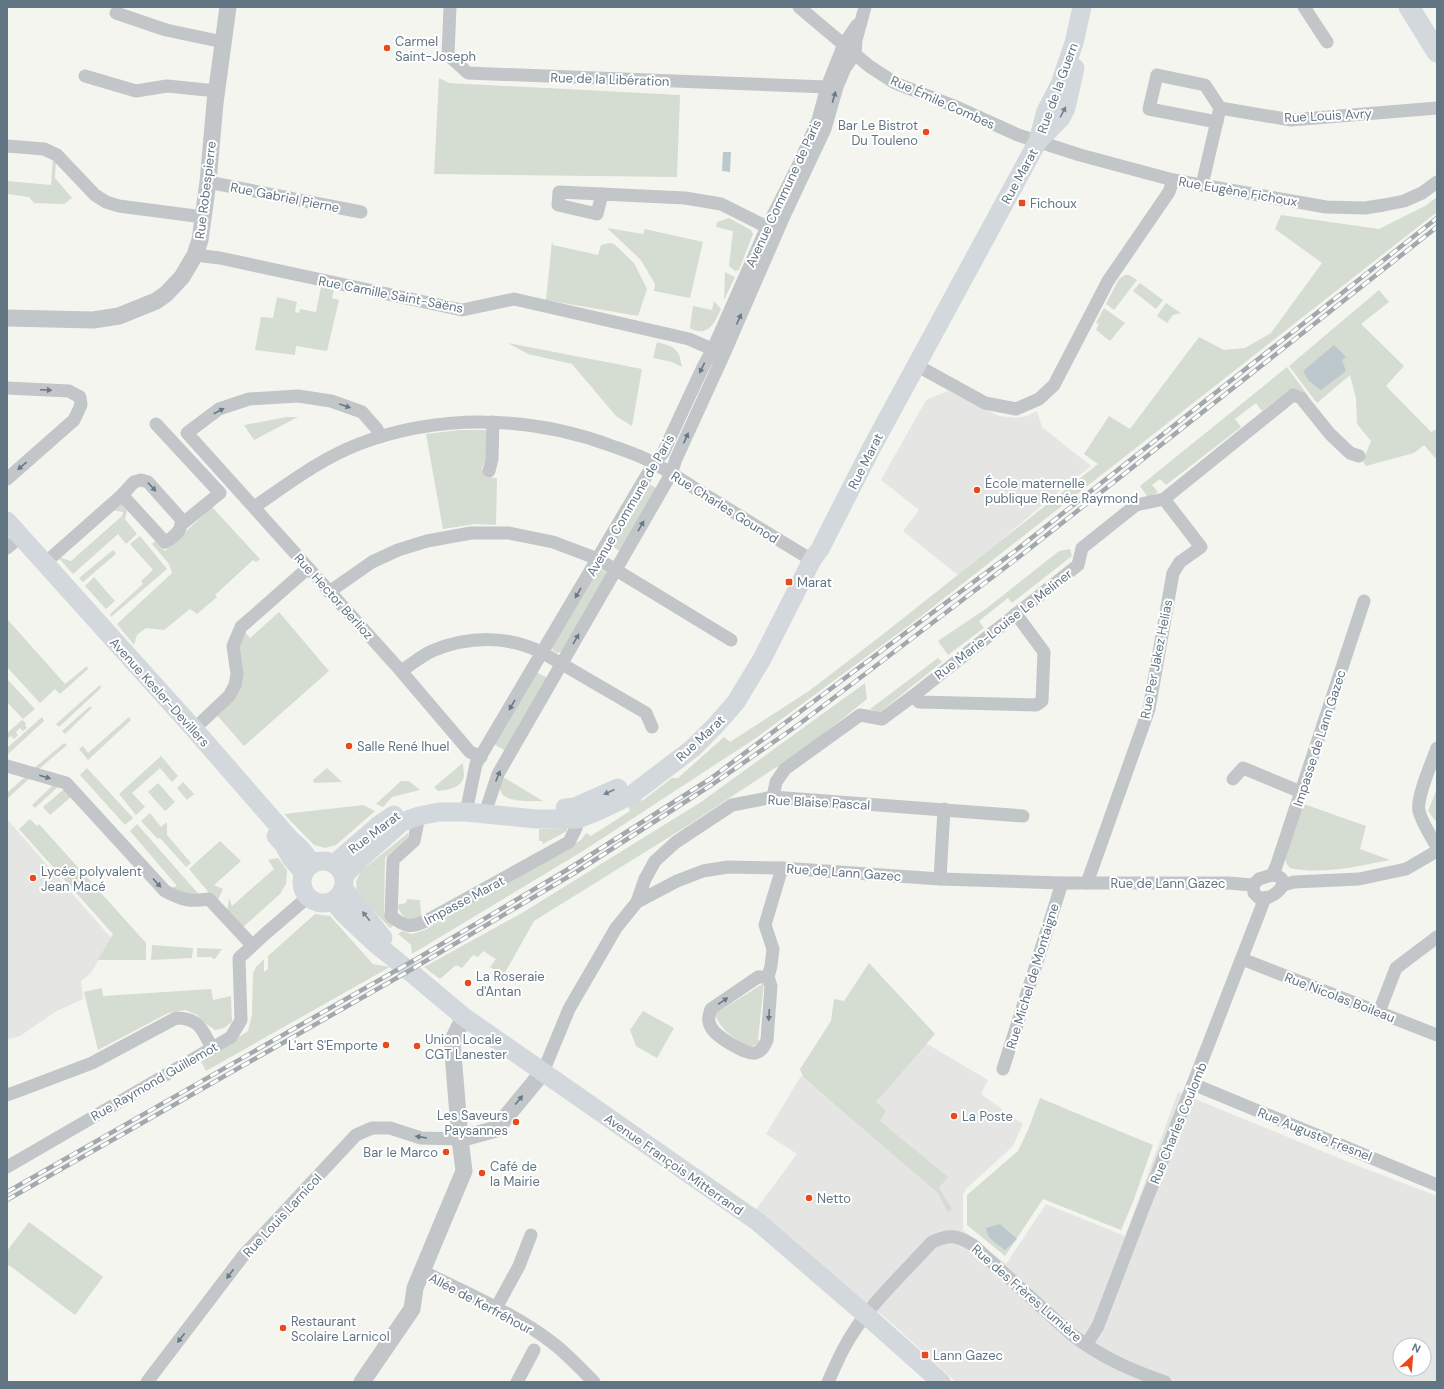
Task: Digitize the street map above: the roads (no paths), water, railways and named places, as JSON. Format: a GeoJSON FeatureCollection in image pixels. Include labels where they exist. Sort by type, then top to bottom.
{"type":"FeatureCollection","features":[{"type":"Feature","properties":{"kind":"main road","name":"Rue de la Guern"},"geometry":{"type":"LineString","coordinates":[[1038,141],[1046,111],[1060,84],[1074,43],[1082,7]]}},
{"type":"Feature","properties":{"kind":"main road","name":"Rue de la Guern"},"geometry":{"type":"LineString","coordinates":[[1038,141],[1061,118],[1066,108],[1080,45],[1091,7]]}},
{"type":"Feature","properties":{"kind":"main road"},"geometry":{"type":"LineString","coordinates":[[1413,12],[1437,44]]}},
{"type":"Feature","properties":{"kind":"main road"},"geometry":{"type":"LineString","coordinates":[[1413,12],[1437,52]]}},
{"type":"Feature","properties":{"kind":"main road","name":"Rue Marat"},"geometry":{"type":"LineString","coordinates":[[487,808],[536,819],[578,819],[596,812],[630,796],[693,748],[736,702],[762,659],[812,560],[820,549],[872,447],[1038,141]]}},
{"type":"Feature","properties":{"kind":"main road","name":"Avenue Kesler-Devillers"},"geometry":{"type":"LineString","coordinates":[[7,521],[12,541],[284,845],[291,858],[308,868]]}},
{"type":"Feature","properties":{"kind":"main road","name":"Avenue Kesler-Devillers"},"geometry":{"type":"LineString","coordinates":[[12,541],[45,563],[194,729],[288,838],[300,848],[308,868]]}},
{"type":"Feature","properties":{"kind":"main road","name":"Rue Marat"},"geometry":{"type":"LineString","coordinates":[[338,883],[379,825],[401,810],[437,800],[467,807],[541,809],[575,807],[671,765]]}},
{"type":"Feature","properties":{"kind":"main road","name":"Rue Marat"},"geometry":{"type":"LineString","coordinates":[[338,883],[360,859],[402,822],[418,816],[467,807]]}},
{"type":"Feature","properties":{"kind":"main road"},"geometry":{"type":"LineString","coordinates":[[320,861],[327,861],[338,883],[327,904],[313,902],[308,898],[302,886],[302,882],[308,868],[320,861]]}},
{"type":"Feature","properties":{"kind":"main road","name":"Avenue François Mitterrand"},"geometry":{"type":"LineString","coordinates":[[338,883],[345,915],[377,945],[464,1017],[758,1222],[941,1382]]}},
{"type":"Feature","properties":{"kind":"street","name":"Rue Robespierre"},"geometry":{"type":"LineString","coordinates":[[7,318],[93,320],[119,316],[156,301],[166,294],[182,278],[195,255],[200,240],[228,7]]}},
{"type":"Feature","properties":{"kind":"street","name":"Rue de la Libération"},"geometry":{"type":"LineString","coordinates":[[450,7],[448,55],[468,73],[827,87]]}},
{"type":"Feature","properties":{"kind":"street","name":"Rue Émile Combes"},"geometry":{"type":"LineString","coordinates":[[799,7],[869,66],[895,83],[1038,141]]}},
{"type":"Feature","properties":{"kind":"street"},"geometry":{"type":"LineString","coordinates":[[1304,7],[1327,42]]}},
{"type":"Feature","properties":{"kind":"street","name":"Avenue Commune de Paris"},"geometry":{"type":"LineString","coordinates":[[772,229],[825,129],[837,87],[845,68],[855,54],[856,40],[864,11]]}},
{"type":"Feature","properties":{"kind":"street","name":"Avenue Commune de Paris"},"geometry":{"type":"LineString","coordinates":[[487,808],[498,774],[671,474],[718,352],[818,120],[827,87],[844,44],[864,11]]}},
{"type":"Feature","properties":{"kind":"street"},"geometry":{"type":"LineString","coordinates":[[116,13],[166,30],[223,42]]}},
{"type":"Feature","properties":{"kind":"street"},"geometry":{"type":"LineString","coordinates":[[1202,185],[1217,122],[1220,108],[1205,85],[1157,75],[1149,109],[1217,122]]}},
{"type":"Feature","properties":{"kind":"street"},"geometry":{"type":"LineString","coordinates":[[85,76],[136,91],[167,86],[217,91]]}},
{"type":"Feature","properties":{"kind":"street","name":"Rue Louis Avry"},"geometry":{"type":"LineString","coordinates":[[1220,108],[1291,120],[1437,108]]}},
{"type":"Feature","properties":{"kind":"street","name":"Rue Eugène Fichoux"},"geometry":{"type":"LineString","coordinates":[[1038,141],[1080,155],[1174,180],[1326,207],[1365,208],[1384,206],[1404,201],[1422,193],[1437,182]]}},
{"type":"Feature","properties":{"kind":"street"},"geometry":{"type":"LineString","coordinates":[[7,146],[44,149],[57,155],[95,195],[106,202],[120,206],[203,217]]}},
{"type":"Feature","properties":{"kind":"street"},"geometry":{"type":"LineString","coordinates":[[916,365],[985,403],[1016,409],[1039,399],[1054,385],[1108,281],[1169,192],[1174,180]]}},
{"type":"Feature","properties":{"kind":"street","name":"Rue Gabriel Pierne"},"geometry":{"type":"LineString","coordinates":[[208,182],[362,212]]}},
{"type":"Feature","properties":{"kind":"street"},"geometry":{"type":"LineString","coordinates":[[602,194],[684,198],[721,204],[772,229]]}},
{"type":"Feature","properties":{"kind":"street","name":"Rue Camille Saint-Saëns"},"geometry":{"type":"LineString","coordinates":[[195,255],[220,258],[462,310],[514,299],[688,339],[718,352]]}},
{"type":"Feature","properties":{"kind":"street","name":"Avenue Commune de Paris"},"geometry":{"type":"LineString","coordinates":[[467,807],[476,764],[654,463],[663,454],[703,367],[718,352]]}},
{"type":"Feature","properties":{"kind":"street"},"geometry":{"type":"LineString","coordinates":[[7,388],[69,391],[80,397],[81,405],[74,420],[7,479]]}},
{"type":"Feature","properties":{"kind":"street","name":"Rue Marie-Louise Le Meliner"},"geometry":{"type":"LineString","coordinates":[[773,797],[776,782],[785,769],[860,715],[882,719],[1078,565],[1082,548],[1136,505],[1164,499],[1293,395],[1301,398],[1330,434],[1350,453],[1359,456]]}},
{"type":"Feature","properties":{"kind":"street","name":"Rue Hector Berlioz"},"geometry":{"type":"LineString","coordinates":[[380,437],[377,429],[362,412],[331,401],[298,396],[249,399],[219,410],[187,433],[401,671],[470,752],[481,757]]}},
{"type":"Feature","properties":{"kind":"street","name":"Rue Charles Gounod"},"geometry":{"type":"LineString","coordinates":[[254,508],[311,467],[358,444],[380,437],[436,424],[473,421],[508,422],[549,428],[597,440],[654,463],[812,560]]}},
{"type":"Feature","properties":{"kind":"street"},"geometry":{"type":"LineString","coordinates":[[489,471],[492,459],[492,422]]}},
{"type":"Feature","properties":{"kind":"street"},"geometry":{"type":"LineString","coordinates":[[122,495],[165,542],[173,537],[182,524],[220,493],[156,424]]}},
{"type":"Feature","properties":{"kind":"street"},"geometry":{"type":"LineString","coordinates":[[45,563],[122,495],[134,482],[142,480],[148,482],[181,518],[182,524]]}},
{"type":"Feature","properties":{"kind":"street","name":"Rue Per Jakez Helias"},"geometry":{"type":"LineString","coordinates":[[1087,883],[1149,709],[1173,573],[1180,562],[1201,547],[1164,499]]}},
{"type":"Feature","properties":{"kind":"street"},"geometry":{"type":"LineString","coordinates":[[329,592],[372,562],[398,550],[427,540],[471,534],[509,533],[553,542],[598,559],[731,640]]}},
{"type":"Feature","properties":{"kind":"street"},"geometry":{"type":"LineString","coordinates":[[194,729],[229,696],[235,685],[237,674],[233,646],[241,627],[308,568]]}},
{"type":"Feature","properties":{"kind":"street","name":"Impasse de Lann Gazec"},"geometry":{"type":"LineString","coordinates":[[1272,875],[1276,867],[1364,601]]}},
{"type":"Feature","properties":{"kind":"street"},"geometry":{"type":"LineString","coordinates":[[913,696],[919,702],[1036,705],[1042,701],[1044,652],[1016,614]]}},
{"type":"Feature","properties":{"kind":"street"},"geometry":{"type":"LineString","coordinates":[[401,671],[432,651],[467,640],[502,640],[535,649],[543,653],[646,713],[652,727]]}},
{"type":"Feature","properties":{"kind":"street"},"geometry":{"type":"LineString","coordinates":[[1437,748],[1420,796],[1418,809],[1437,847]]}},
{"type":"Feature","properties":{"kind":"street"},"geometry":{"type":"LineString","coordinates":[[7,766],[66,783],[165,892],[180,899],[197,901],[209,899],[252,945],[308,898]]}},
{"type":"Feature","properties":{"kind":"street"},"geometry":{"type":"LineString","coordinates":[[1233,779],[1243,768],[1300,792]]}},
{"type":"Feature","properties":{"kind":"street","name":"Rue Blaise Pascal"},"geometry":{"type":"LineString","coordinates":[[637,902],[645,879],[655,861],[676,842],[732,805],[773,797],[1022,816]]}},
{"type":"Feature","properties":{"kind":"street"},"geometry":{"type":"LineString","coordinates":[[940,879],[944,809]]}},
{"type":"Feature","properties":{"kind":"street","name":"Impasse Marat"},"geometry":{"type":"LineString","coordinates":[[418,816],[414,841],[393,860],[391,916],[401,924],[414,926],[428,920],[569,842],[576,828],[578,819]]}},
{"type":"Feature","properties":{"kind":"street"},"geometry":{"type":"LineString","coordinates":[[1283,885],[1294,882],[1359,879],[1406,869],[1437,851]]}},
{"type":"Feature","properties":{"kind":"street","name":"Rue de Lann Gazec"},"geometry":{"type":"LineString","coordinates":[[543,1072],[569,1009],[616,928],[637,902],[677,881],[702,871],[728,867],[782,868],[940,879],[1062,883],[1228,884],[1253,886]]}},
{"type":"Feature","properties":{"kind":"street"},"geometry":{"type":"LineString","coordinates":[[768,977],[758,977],[711,1009],[708,1018],[710,1027],[720,1037],[748,1054],[757,1053],[764,1047],[767,1040],[771,986],[768,977],[773,949],[765,925],[782,868]]}},
{"type":"Feature","properties":{"kind":"street"},"geometry":{"type":"LineString","coordinates":[[1272,875],[1278,876],[1282,879],[1283,885],[1280,890],[1269,897],[1259,898],[1254,893],[1253,886],[1260,879],[1272,875]]}},
{"type":"Feature","properties":{"kind":"street","name":"Rue Michel de Montaigne"},"geometry":{"type":"LineString","coordinates":[[1003,1070],[1062,883]]}},
{"type":"Feature","properties":{"kind":"street","name":"Rue Charles Coulomb"},"geometry":{"type":"LineString","coordinates":[[1086,1345],[1098,1326],[1265,898]]}},
{"type":"Feature","properties":{"kind":"street"},"geometry":{"type":"LineString","coordinates":[[1379,1012],[1396,968],[1437,937]]}},
{"type":"Feature","properties":{"kind":"street","name":"Rue Raymond Guillemot"},"geometry":{"type":"LineString","coordinates":[[7,1167],[231,1037],[241,1020],[239,958],[252,945]]}},
{"type":"Feature","properties":{"kind":"street","name":"Rue Nicolas Boileau"},"geometry":{"type":"LineString","coordinates":[[1242,959],[1437,1035]]}},
{"type":"Feature","properties":{"kind":"street"},"geometry":{"type":"LineString","coordinates":[[362,1382],[412,1309],[415,1288],[464,1171],[452,1042],[464,1017]]}},
{"type":"Feature","properties":{"kind":"street"},"geometry":{"type":"LineString","coordinates":[[7,1095],[92,1063],[176,1018],[188,1018],[195,1021],[212,1048]]}},
{"type":"Feature","properties":{"kind":"street"},"geometry":{"type":"LineString","coordinates":[[460,1139],[496,1129],[543,1072]]}},
{"type":"Feature","properties":{"kind":"street","name":"Rue Auguste Fresnel"},"geometry":{"type":"LineString","coordinates":[[1193,1084],[1437,1185]]}},
{"type":"Feature","properties":{"kind":"street","name":"Rue Louis Larnicol"},"geometry":{"type":"LineString","coordinates":[[146,1382],[243,1256],[356,1135],[372,1128],[390,1128],[421,1138],[460,1139]]}},
{"type":"Feature","properties":{"kind":"street"},"geometry":{"type":"LineString","coordinates":[[496,1308],[518,1266],[531,1235]]}},
{"type":"Feature","properties":{"kind":"street","name":"Rue des Frères Lumière"},"geometry":{"type":"LineString","coordinates":[[828,1382],[844,1348],[866,1315],[932,1242],[942,1238],[954,1236],[973,1245],[1086,1345],[1113,1362],[1165,1382]]}},
{"type":"Feature","properties":{"kind":"street","name":"Allée de Kerfréhour"},"geometry":{"type":"LineString","coordinates":[[422,1271],[496,1308],[526,1325],[554,1344],[594,1382]]}},
{"type":"Feature","properties":{"kind":"street"},"geometry":{"type":"LineString","coordinates":[[517,1382],[534,1350]]}},
{"type":"Feature","properties":{"kind":"railway"},"geometry":{"type":"LineString","coordinates":[[7,1192],[418,958],[565,871],[710,779],[1015,551],[1437,218]]}},
{"type":"Feature","properties":{"kind":"railway"},"geometry":{"type":"LineString","coordinates":[[7,1200],[402,975],[573,874],[713,784],[798,725],[1019,557],[1437,227]]}},
{"type":"Feature","properties":{"kind":"place","name":"Carmel Saint-Joseph"},"geometry":{"type":"Point","coordinates":[387,48]}},
{"type":"Feature","properties":{"kind":"place","name":"Bar Le Bistrot Du Touleno"},"geometry":{"type":"Point","coordinates":[926,132]}},
{"type":"Feature","properties":{"kind":"place","name":"Fichoux"},"geometry":{"type":"Point","coordinates":[1022,203]}},
{"type":"Feature","properties":{"kind":"place","name":"École maternelle publique Renée Raymond"},"geometry":{"type":"Point","coordinates":[977,490]}},
{"type":"Feature","properties":{"kind":"place","name":"Marat"},"geometry":{"type":"Point","coordinates":[789,582]}},
{"type":"Feature","properties":{"kind":"place","name":"Salle René Ihuel"},"geometry":{"type":"Point","coordinates":[349,746]}},
{"type":"Feature","properties":{"kind":"place","name":"Lycée polyvalent Jean Macé"},"geometry":{"type":"Point","coordinates":[33,878]}},
{"type":"Feature","properties":{"kind":"place","name":"La Roseraie d'Antan"},"geometry":{"type":"Point","coordinates":[468,983]}},
{"type":"Feature","properties":{"kind":"place","name":"L'art S'Emporte"},"geometry":{"type":"Point","coordinates":[386,1045]}},
{"type":"Feature","properties":{"kind":"place","name":"Union Locale CGT Lanester"},"geometry":{"type":"Point","coordinates":[417,1046]}},
{"type":"Feature","properties":{"kind":"place","name":"La Poste"},"geometry":{"type":"Point","coordinates":[954,1116]}},
{"type":"Feature","properties":{"kind":"place","name":"Les Saveurs Paysannes"},"geometry":{"type":"Point","coordinates":[516,1122]}},
{"type":"Feature","properties":{"kind":"place","name":"Bar le Marco"},"geometry":{"type":"Point","coordinates":[446,1152]}},
{"type":"Feature","properties":{"kind":"place","name":"Café de la Mairie"},"geometry":{"type":"Point","coordinates":[482,1173]}},
{"type":"Feature","properties":{"kind":"place","name":"Netto"},"geometry":{"type":"Point","coordinates":[809,1198]}},
{"type":"Feature","properties":{"kind":"place","name":"Restaurant Scolaire Larnicol"},"geometry":{"type":"Point","coordinates":[283,1328]}},
{"type":"Feature","properties":{"kind":"place","name":"Lann Gazec"},"geometry":{"type":"Point","coordinates":[925,1355]}}]}
